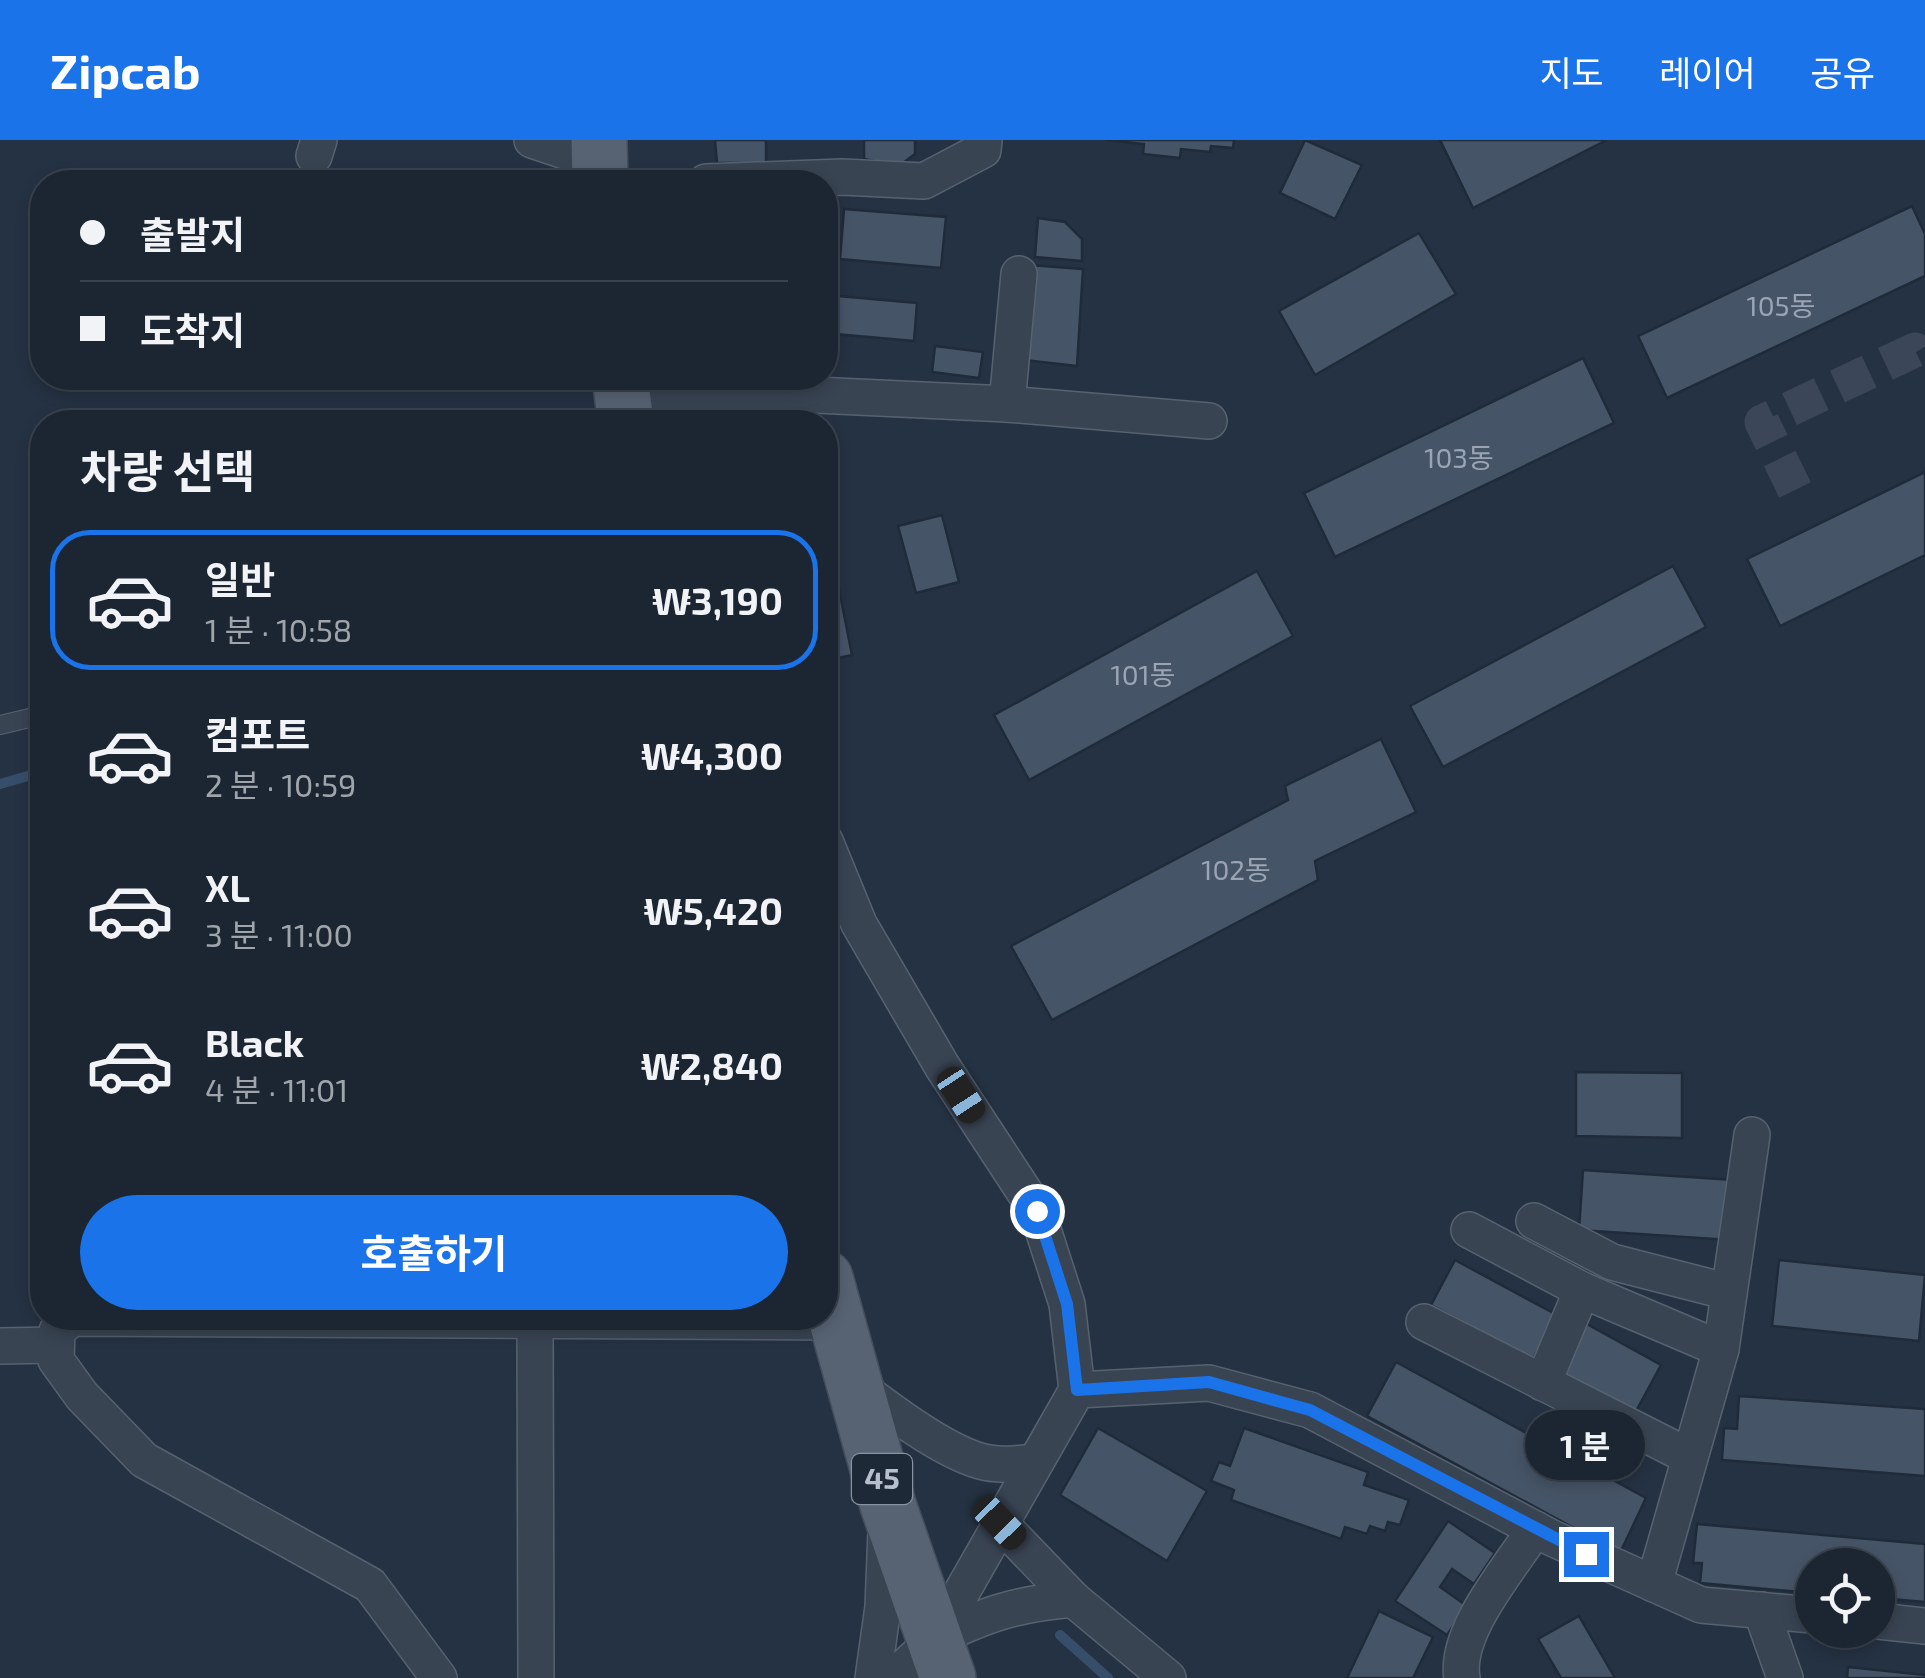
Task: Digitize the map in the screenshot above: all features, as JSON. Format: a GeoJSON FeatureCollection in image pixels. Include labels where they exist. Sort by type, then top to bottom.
{"type":"FeatureCollection","features":[{"type":"Feature","properties":{"kind":"main road","name":"45"},"geometry":{"type":"LineString","coordinates":[[838,1326],[888,1505],[941,1658]]}},
{"type":"Feature","properties":{"kind":"street"},"geometry":{"type":"LineString","coordinates":[[532,140],[600,162]]}},
{"type":"Feature","properties":{"kind":"street"},"geometry":{"type":"LineString","coordinates":[[838,176],[924,181],[984,150],[984,140]]}},
{"type":"Feature","properties":{"kind":"street"},"geometry":{"type":"LineString","coordinates":[[1007,404],[1018,274]]}},
{"type":"Feature","properties":{"kind":"street"},"geometry":{"type":"LineString","coordinates":[[623,402],[750,392],[1007,404],[1209,421]]}},
{"type":"Feature","properties":{"kind":"street"},"geometry":{"type":"LineString","coordinates":[[838,873],[859,924],[942,1066],[1037,1211],[1067,1304],[1077,1390],[1000,1523],[941,1658]]}},
{"type":"Feature","properties":{"kind":"street"},"geometry":{"type":"LineString","coordinates":[[1654,1584],[1721,1349],[1752,1135]]}},
{"type":"Feature","properties":{"kind":"street"},"geometry":{"type":"LineString","coordinates":[[1534,1221],[1612,1262],[1729,1292]]}},
{"type":"Feature","properties":{"kind":"street"},"geometry":{"type":"LineString","coordinates":[[1468,1230],[1582,1290],[1721,1349]]}},
{"type":"Feature","properties":{"kind":"street"},"geometry":{"type":"LineString","coordinates":[[1543,1382],[1582,1290]]}},
{"type":"Feature","properties":{"kind":"street"},"geometry":{"type":"LineString","coordinates":[[1424,1322],[1690,1457]]}},
{"type":"Feature","properties":{"kind":"street"},"geometry":{"type":"LineString","coordinates":[[58,1330],[56,1360],[82,1396],[144,1460],[370,1584],[439,1678]]}},
{"type":"Feature","properties":{"kind":"street"},"geometry":{"type":"LineString","coordinates":[[535,1330],[536,1678]]}},
{"type":"Feature","properties":{"kind":"street"},"geometry":{"type":"LineString","coordinates":[[0,1346],[56,1344]]}},
{"type":"Feature","properties":{"kind":"street"},"geometry":{"type":"LineString","coordinates":[[1077,1390],[1209,1382],[1310,1410],[1535,1529],[1700,1605],[1795,1613]]}},
{"type":"Feature","properties":{"kind":"street"},"geometry":{"type":"LineString","coordinates":[[854,1383],[900,1419],[978,1461],[1034,1462]]}},
{"type":"Feature","properties":{"kind":"street"},"geometry":{"type":"LineString","coordinates":[[873,1678],[883,1607],[888,1505]]}},
{"type":"Feature","properties":{"kind":"street"},"geometry":{"type":"LineString","coordinates":[[1000,1523],[1073,1599],[1168,1678]]}},
{"type":"Feature","properties":{"kind":"street"},"geometry":{"type":"LineString","coordinates":[[1462,1678],[1459,1660],[1468,1632],[1535,1529]]}},
{"type":"Feature","properties":{"kind":"street"},"geometry":{"type":"LineString","coordinates":[[894,1678],[941,1658],[997,1611],[1073,1599]]}},
{"type":"Feature","properties":{"kind":"street"},"geometry":{"type":"LineString","coordinates":[[1761,1610],[1785,1678]]}},
{"type":"Feature","properties":{"kind":"street"},"geometry":{"type":"LineString","coordinates":[[1895,1623],[1925,1626]]}},
{"type":"Feature","properties":{"kind":"lane"},"geometry":{"type":"LineString","coordinates":[[0,725],[30,718]]}},
{"type":"Feature","properties":{"kind":"building"},"geometry":{"type":"Polygon","coordinates":[[[715,140],[766,140],[766,163],[717,163],[715,140]]]}},
{"type":"Feature","properties":{"kind":"building"},"geometry":{"type":"Polygon","coordinates":[[[864,140],[915,140],[915,154],[899,166],[864,159],[864,140]]]}},
{"type":"Feature","properties":{"kind":"building"},"geometry":{"type":"Polygon","coordinates":[[[1105,140],[1234,140],[1233,148],[1211,146],[1210,152],[1181,149],[1180,158],[1143,154],[1144,144],[1105,140]]]}},
{"type":"Feature","properties":{"kind":"building"},"geometry":{"type":"Polygon","coordinates":[[[1305,140],[1362,165],[1335,219],[1280,193],[1305,140]]]}},
{"type":"Feature","properties":{"kind":"building"},"geometry":{"type":"Polygon","coordinates":[[[1440,140],[1607,140],[1473,208],[1440,140]]]}},
{"type":"Feature","properties":{"kind":"building"},"geometry":{"type":"Polygon","coordinates":[[[1912,206],[1925,234],[1925,276],[1667,398],[1638,336],[1912,206]]]}},
{"type":"Feature","properties":{"kind":"building"},"geometry":{"type":"Polygon","coordinates":[[[844,209],[946,217],[941,268],[840,259],[844,209]]]}},
{"type":"Feature","properties":{"kind":"building"},"geometry":{"type":"Polygon","coordinates":[[[1038,218],[1065,222],[1082,239],[1082,261],[1035,257],[1038,218]]]}},
{"type":"Feature","properties":{"kind":"building"},"geometry":{"type":"Polygon","coordinates":[[[1419,233],[1456,294],[1315,375],[1279,311],[1419,233]]]}},
{"type":"Feature","properties":{"kind":"building"},"geometry":{"type":"Polygon","coordinates":[[[1029,265],[1083,269],[1077,366],[1024,360],[1029,265]]]}},
{"type":"Feature","properties":{"kind":"building"},"geometry":{"type":"Polygon","coordinates":[[[838,296],[917,303],[914,341],[838,334],[838,296]]]}},
{"type":"Feature","properties":{"kind":"building"},"geometry":{"type":"Polygon","coordinates":[[[935,346],[983,352],[979,378],[932,372],[935,346]]]}},
{"type":"Feature","properties":{"kind":"building"},"geometry":{"type":"Polygon","coordinates":[[[1583,358],[1614,423],[1335,557],[1304,493],[1583,358]]]}},
{"type":"Feature","properties":{"kind":"building"},"geometry":{"type":"Polygon","coordinates":[[[1925,472],[1925,555],[1780,626],[1747,559],[1925,472]]]}},
{"type":"Feature","properties":{"kind":"building"},"geometry":{"type":"Polygon","coordinates":[[[942,515],[959,582],[916,593],[898,526],[942,515]]]}},
{"type":"Feature","properties":{"kind":"building"},"geometry":{"type":"Polygon","coordinates":[[[1673,566],[1706,627],[1443,767],[1410,706],[1673,566]]]}},
{"type":"Feature","properties":{"kind":"building"},"geometry":{"type":"Polygon","coordinates":[[[1257,571],[1293,636],[1029,780],[994,715],[1257,571]]]}},
{"type":"Feature","properties":{"kind":"building"},"geometry":{"type":"Polygon","coordinates":[[[838,584],[852,655],[838,658],[838,584]]]}},
{"type":"Feature","properties":{"kind":"building"},"geometry":{"type":"Polygon","coordinates":[[[1381,739],[1416,812],[1315,861],[1318,880],[1052,1020],[1011,946],[1288,800],[1285,786],[1381,739]]]}},
{"type":"Feature","properties":{"kind":"building"},"geometry":{"type":"Polygon","coordinates":[[[1576,1072],[1682,1073],[1682,1138],[1576,1136],[1576,1072]]]}},
{"type":"Feature","properties":{"kind":"building"},"geometry":{"type":"Polygon","coordinates":[[[1583,1170],[1734,1180],[1730,1240],[1579,1230],[1583,1170]]]}},
{"type":"Feature","properties":{"kind":"building"},"geometry":{"type":"Polygon","coordinates":[[[1455,1260],[1557,1315],[1533,1359],[1431,1305],[1455,1260]]]}},
{"type":"Feature","properties":{"kind":"building"},"geometry":{"type":"Polygon","coordinates":[[[1779,1260],[1925,1275],[1919,1341],[1772,1326],[1779,1260]]]}},
{"type":"Feature","properties":{"kind":"building"},"geometry":{"type":"Polygon","coordinates":[[[1585,1323],[1661,1365],[1635,1413],[1559,1371],[1585,1323]]]}},
{"type":"Feature","properties":{"kind":"building"},"geometry":{"type":"Polygon","coordinates":[[[1396,1362],[1646,1498],[1620,1553],[1367,1416],[1396,1362]]]}},
{"type":"Feature","properties":{"kind":"building"},"geometry":{"type":"Polygon","coordinates":[[[1739,1396],[1925,1409],[1925,1476],[1722,1460],[1724,1428],[1737,1429],[1739,1396]]]}},
{"type":"Feature","properties":{"kind":"building"},"geometry":{"type":"Polygon","coordinates":[[[1098,1428],[1207,1491],[1167,1561],[1060,1495],[1098,1428]]]}},
{"type":"Feature","properties":{"kind":"building"},"geometry":{"type":"Polygon","coordinates":[[[1244,1428],[1368,1472],[1364,1485],[1409,1500],[1400,1525],[1388,1522],[1385,1531],[1370,1526],[1367,1534],[1345,1527],[1341,1539],[1231,1500],[1234,1490],[1211,1481],[1219,1462],[1230,1466],[1244,1428]]]}},
{"type":"Feature","properties":{"kind":"building"},"geometry":{"type":"Polygon","coordinates":[[[1448,1521],[1495,1553],[1474,1584],[1452,1569],[1440,1587],[1467,1606],[1447,1635],[1395,1601],[1448,1521]]]}},
{"type":"Feature","properties":{"kind":"building"},"geometry":{"type":"Polygon","coordinates":[[[1697,1524],[1925,1544],[1925,1602],[1895,1599],[1895,1548],[1795,1548],[1795,1591],[1700,1583],[1702,1563],[1693,1563],[1697,1524]]]}},
{"type":"Feature","properties":{"kind":"building"},"geometry":{"type":"Polygon","coordinates":[[[1379,1611],[1433,1637],[1413,1678],[1347,1678],[1379,1611]]]}},
{"type":"Feature","properties":{"kind":"building"},"geometry":{"type":"Polygon","coordinates":[[[1579,1616],[1615,1678],[1561,1678],[1538,1639],[1579,1616]]]}},
{"type":"Feature","properties":{"kind":"building"},"geometry":{"type":"Polygon","coordinates":[[[1848,1667],[1925,1675],[1925,1678],[1847,1678],[1848,1667]]]}},
{"type":"Feature","properties":{"kind":"waterway"},"geometry":{"type":"LineString","coordinates":[[0,784],[30,775]]}},
{"type":"Feature","properties":{"kind":"waterway"},"geometry":{"type":"LineString","coordinates":[[1060,1635],[1108,1678]]}},
{"type":"Feature","properties":{"kind":"tunnel"},"geometry":{"type":"LineString","coordinates":[[1795,490],[1762,422],[1915,350],[1925,367]]}},
{"type":"Feature","properties":{"kind":"route"},"geometry":{"type":"LineString","coordinates":[[1037,1211],[1067,1304],[1077,1390],[1209,1382],[1310,1410],[1586,1554]]}}]}
